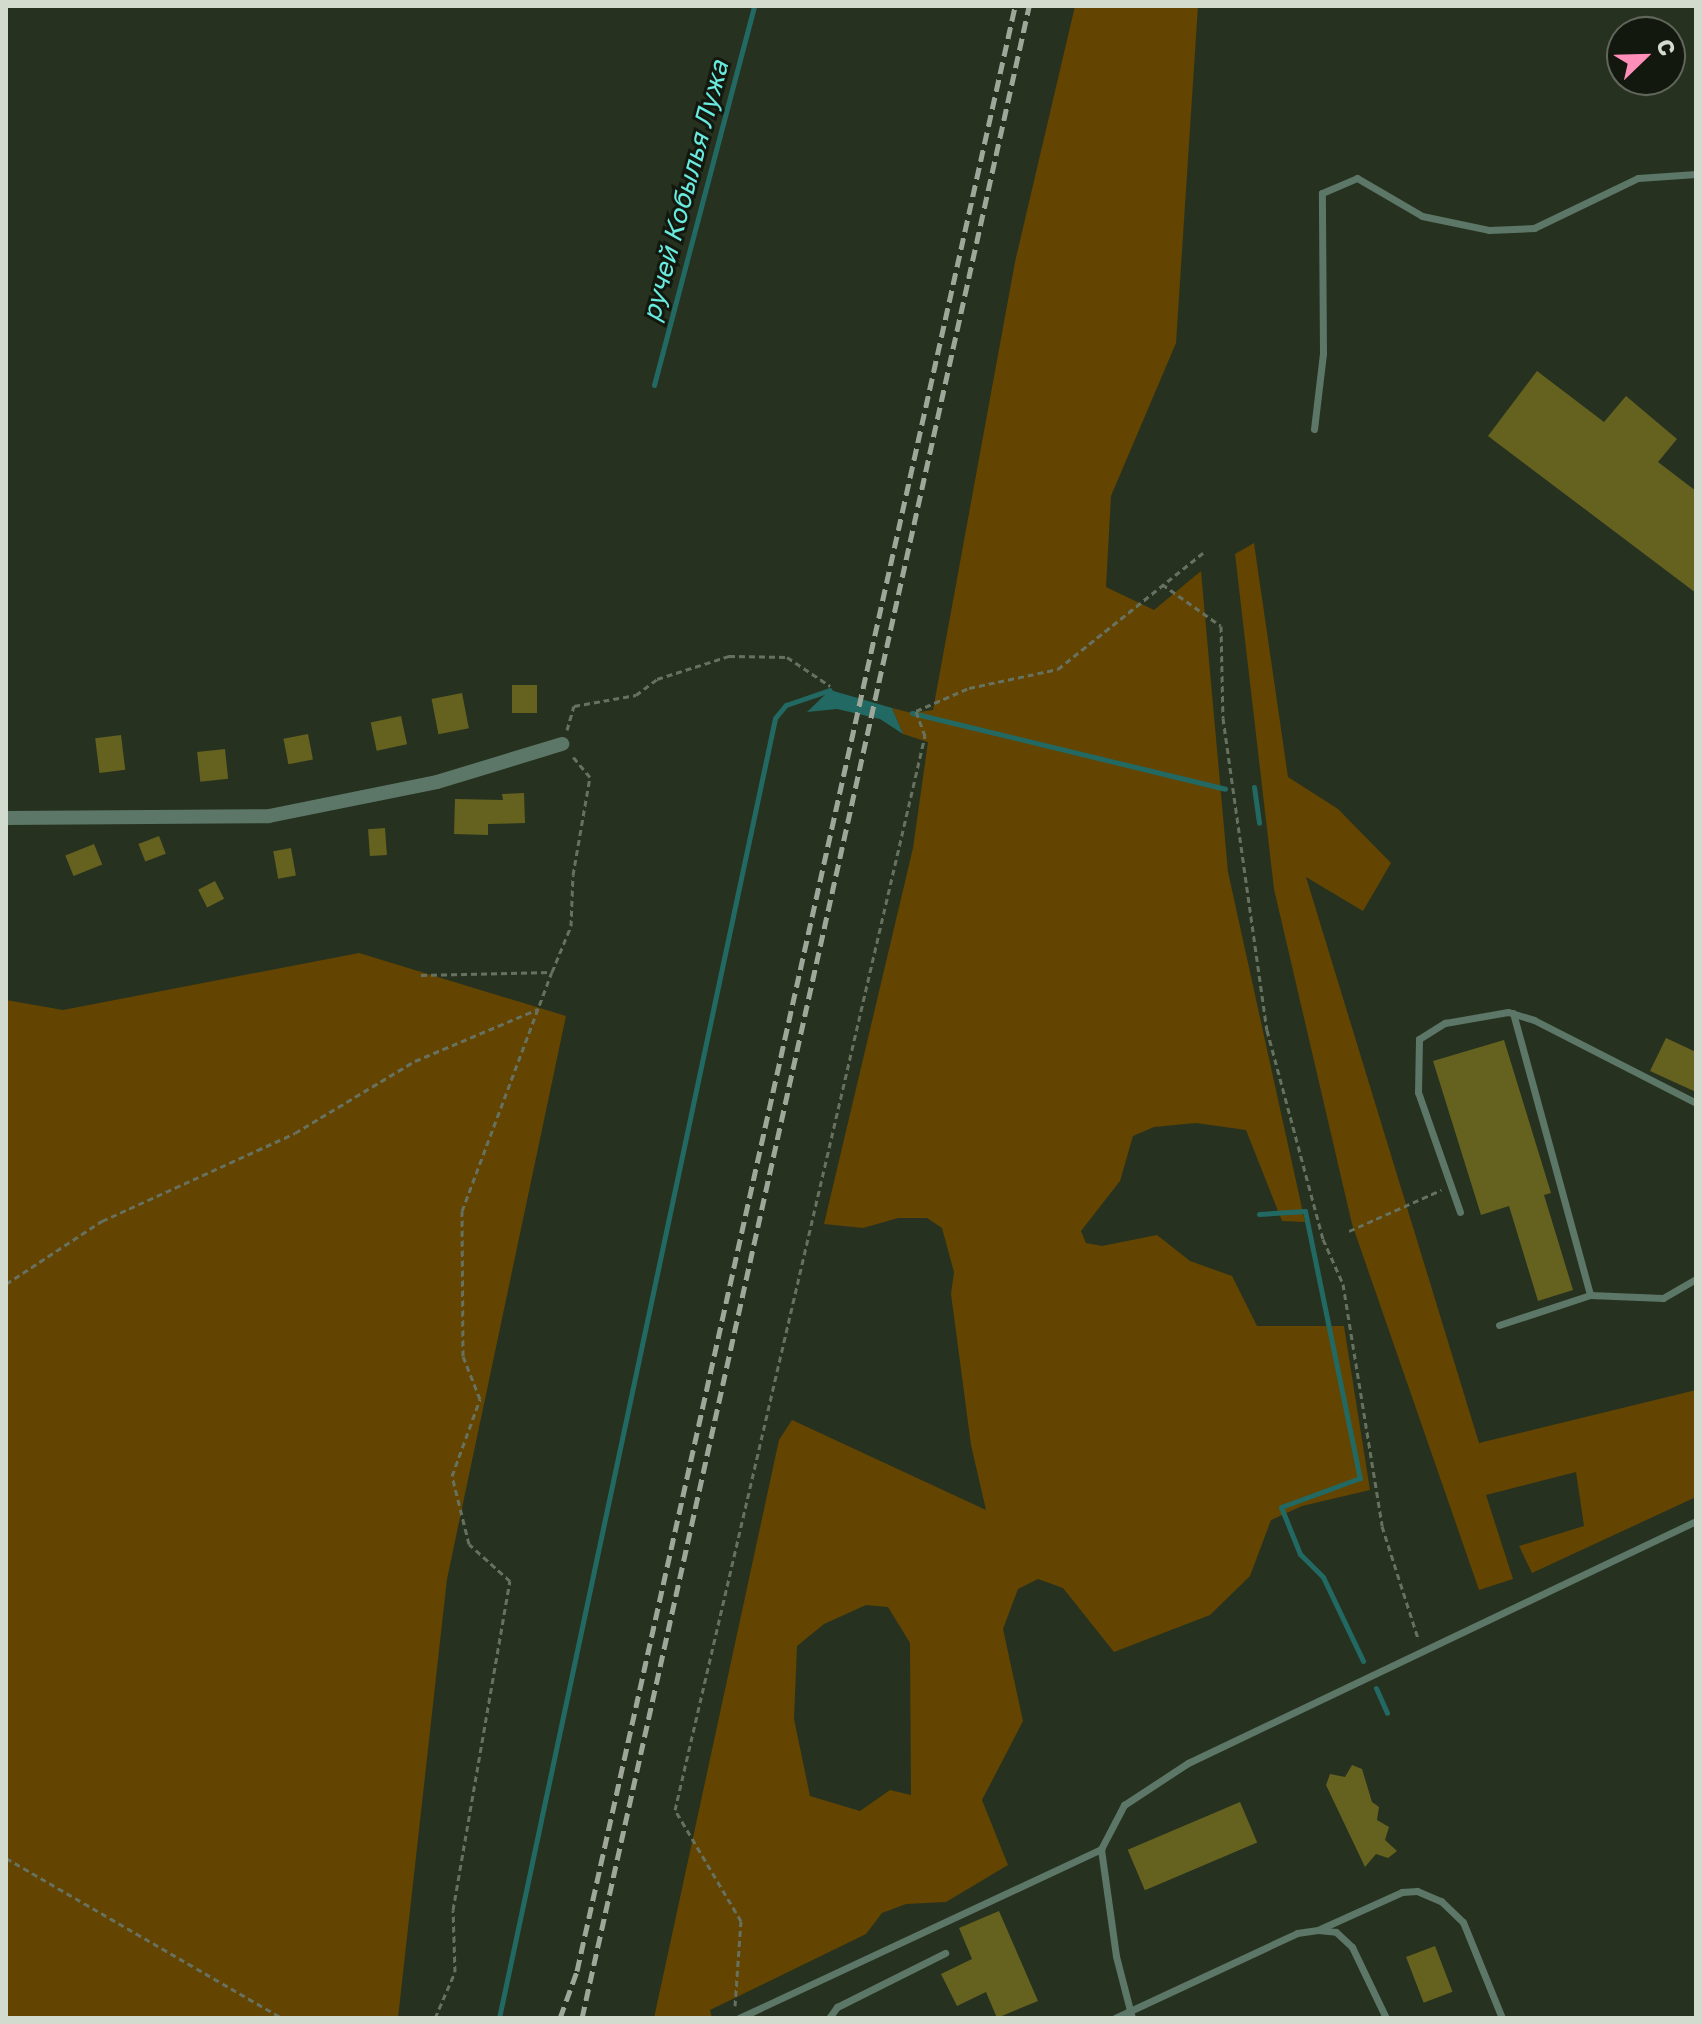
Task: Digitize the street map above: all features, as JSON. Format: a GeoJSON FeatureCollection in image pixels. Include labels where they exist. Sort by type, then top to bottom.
{"type":"FeatureCollection","features":[{"type":"Feature","properties":{"kind":"street"},"geometry":{"type":"LineString","coordinates":[[6,818],[269,816],[437,782],[562,744]]}},
{"type":"Feature","properties":{"kind":"lane"},"geometry":{"type":"LineString","coordinates":[[1314,429],[1323,354],[1322,193],[1357,178],[1422,216],[1489,230],[1534,228],[1638,178],[1696,174]]}},
{"type":"Feature","properties":{"kind":"lane"},"geometry":{"type":"LineString","coordinates":[[1460,1212],[1418,1092],[1419,1039],[1445,1023],[1513,1013],[1696,1103]]}},
{"type":"Feature","properties":{"kind":"lane"},"geometry":{"type":"LineString","coordinates":[[1513,1013],[1590,1295]]}},
{"type":"Feature","properties":{"kind":"lane"},"geometry":{"type":"LineString","coordinates":[[1499,1325],[1590,1295],[1663,1298],[1696,1279]]}},
{"type":"Feature","properties":{"kind":"lane"},"geometry":{"type":"LineString","coordinates":[[737,2018],[1101,1849],[1124,1805],[1188,1763],[1696,1521]]}},
{"type":"Feature","properties":{"kind":"lane"},"geometry":{"type":"LineString","coordinates":[[1101,1849],[1131,2015]]}},
{"type":"Feature","properties":{"kind":"lane"},"geometry":{"type":"LineString","coordinates":[[1318,1930],[1402,1892],[1417,1891],[1441,1901],[1463,1922],[1502,2018]]}},
{"type":"Feature","properties":{"kind":"lane"},"geometry":{"type":"LineString","coordinates":[[1115,2018],[1131,2015],[1297,1933],[1318,1930],[1336,1932],[1352,1947],[1386,2018]]}},
{"type":"Feature","properties":{"kind":"lane"},"geometry":{"type":"LineString","coordinates":[[829,2018],[837,2007],[945,1953]]}},
{"type":"Feature","properties":{"kind":"path"},"geometry":{"type":"LineString","coordinates":[[737,2018],[741,1921],[675,1810],[925,736],[916,711],[969,688],[1058,669],[1203,553]]}},
{"type":"Feature","properties":{"kind":"path"},"geometry":{"type":"LineString","coordinates":[[1162,584],[1221,626],[1223,718],[1267,1030],[1323,1239],[1343,1284],[1382,1526],[1422,1649]]}},
{"type":"Feature","properties":{"kind":"path"},"geometry":{"type":"LineString","coordinates":[[435,2018],[455,1972],[453,1910],[510,1581],[469,1544],[452,1476],[480,1399],[463,1356],[462,1211],[571,926],[573,875],[590,777],[562,744],[574,706],[636,695],[657,679],[729,656],[787,657],[830,686]]}},
{"type":"Feature","properties":{"kind":"path"},"geometry":{"type":"LineString","coordinates":[[421,975],[552,972]]}},
{"type":"Feature","properties":{"kind":"path"},"geometry":{"type":"LineString","coordinates":[[6,1284],[102,1221],[295,1133],[415,1061],[540,1008]]}},
{"type":"Feature","properties":{"kind":"path"},"geometry":{"type":"LineString","coordinates":[[1349,1231],[1450,1185]]}},
{"type":"Feature","properties":{"kind":"path"},"geometry":{"type":"LineString","coordinates":[[6,1858],[282,2018]]}},
{"type":"Feature","properties":{"kind":"shaded area"},"geometry":{"type":"Polygon","coordinates":[[[1075,6],[1198,6],[1176,343],[1111,496],[1106,587],[1154,610],[1201,571],[1228,872],[1305,1222],[1282,1221],[1246,1130],[1196,1123],[1154,1127],[1133,1136],[1120,1181],[1081,1231],[1086,1243],[1102,1246],[1157,1235],[1190,1261],[1232,1276],[1257,1326],[1344,1326],[1370,1490],[1302,1506],[1271,1520],[1250,1576],[1210,1615],[1114,1652],[1063,1588],[1038,1579],[1018,1589],[1003,1629],[1023,1721],[982,1800],[1008,1865],[946,1902],[906,1904],[882,1913],[866,1934],[710,2010],[712,2018],[654,2018],[779,1440],[792,1420],[986,1510],[971,1445],[951,1294],[954,1272],[942,1228],[927,1218],[898,1218],[863,1228],[824,1224],[913,848],[928,742],[903,734],[892,708],[912,713],[933,710],[1015,262],[1075,6]],[[866,1605],[824,1624],[797,1646],[794,1719],[810,1796],[860,1811],[890,1790],[911,1795],[910,1643],[888,1607],[866,1605]]]}},
{"type":"Feature","properties":{"kind":"shaded area"},"geometry":{"type":"Polygon","coordinates":[[[1254,543],[1288,777],[1338,809],[1391,863],[1363,911],[1306,877],[1479,1443],[1696,1390],[1696,1497],[1532,1573],[1519,1546],[1584,1526],[1576,1472],[1486,1495],[1513,1579],[1479,1590],[1352,1224],[1274,889],[1235,554],[1254,543]]]}},
{"type":"Feature","properties":{"kind":"shaded area"},"geometry":{"type":"Polygon","coordinates":[[[359,953],[566,1016],[447,1579],[398,2018],[6,2018],[6,1000],[63,1010],[359,953]]]}},
{"type":"Feature","properties":{"kind":"water"},"geometry":{"type":"Polygon","coordinates":[[[830,690],[892,708],[903,734],[880,719],[837,709],[807,712],[830,690]]]}},
{"type":"Feature","properties":{"kind":"building"},"geometry":{"type":"Polygon","coordinates":[[[1537,371],[1604,422],[1626,396],[1677,439],[1658,462],[1696,491],[1696,593],[1488,436],[1537,371]]]}},
{"type":"Feature","properties":{"kind":"building"},"geometry":{"type":"Polygon","coordinates":[[[512,685],[537,685],[537,713],[512,713],[512,685]]]}},
{"type":"Feature","properties":{"kind":"building"},"geometry":{"type":"Polygon","coordinates":[[[462,693],[469,728],[438,734],[432,699],[462,693]]]}},
{"type":"Feature","properties":{"kind":"building"},"geometry":{"type":"Polygon","coordinates":[[[401,716],[407,744],[377,751],[371,722],[401,716]]]}},
{"type":"Feature","properties":{"kind":"building"},"geometry":{"type":"Polygon","coordinates":[[[308,734],[313,760],[288,764],[283,739],[308,734]]]}},
{"type":"Feature","properties":{"kind":"building"},"geometry":{"type":"Polygon","coordinates":[[[121,735],[125,770],[99,773],[95,738],[121,735]]]}},
{"type":"Feature","properties":{"kind":"building"},"geometry":{"type":"Polygon","coordinates":[[[225,749],[228,779],[200,782],[197,752],[225,749]]]}},
{"type":"Feature","properties":{"kind":"building"},"geometry":{"type":"Polygon","coordinates":[[[524,793],[525,823],[488,824],[488,835],[454,834],[455,799],[503,800],[502,794],[524,793]]]}},
{"type":"Feature","properties":{"kind":"building"},"geometry":{"type":"Polygon","coordinates":[[[385,828],[387,855],[370,856],[368,829],[385,828]]]}},
{"type":"Feature","properties":{"kind":"building"},"geometry":{"type":"Polygon","coordinates":[[[159,836],[166,854],[145,862],[138,844],[159,836]]]}},
{"type":"Feature","properties":{"kind":"building"},"geometry":{"type":"Polygon","coordinates":[[[94,844],[102,864],[73,876],[65,856],[94,844]]]}},
{"type":"Feature","properties":{"kind":"building"},"geometry":{"type":"Polygon","coordinates":[[[291,848],[296,876],[278,879],[273,851],[291,848]]]}},
{"type":"Feature","properties":{"kind":"building"},"geometry":{"type":"Polygon","coordinates":[[[215,881],[224,899],[207,907],[198,890],[215,881]]]}},
{"type":"Feature","properties":{"kind":"building"},"geometry":{"type":"Polygon","coordinates":[[[1666,1038],[1696,1052],[1696,1092],[1650,1071],[1666,1038]]]}},
{"type":"Feature","properties":{"kind":"building"},"geometry":{"type":"Polygon","coordinates":[[[1504,1040],[1551,1193],[1544,1195],[1573,1290],[1538,1301],[1509,1206],[1481,1215],[1433,1061],[1504,1040]]]}},
{"type":"Feature","properties":{"kind":"building"},"geometry":{"type":"Polygon","coordinates":[[[1352,1765],[1362,1769],[1372,1802],[1379,1807],[1377,1820],[1389,1827],[1385,1840],[1397,1851],[1388,1858],[1376,1854],[1365,1867],[1326,1785],[1330,1774],[1345,1777],[1352,1765]]]}},
{"type":"Feature","properties":{"kind":"building"},"geometry":{"type":"Polygon","coordinates":[[[1240,1802],[1257,1843],[1145,1890],[1128,1850],[1240,1802]]]}},
{"type":"Feature","properties":{"kind":"building"},"geometry":{"type":"Polygon","coordinates":[[[999,1911],[1038,2001],[997,2018],[986,1992],[957,2006],[941,1974],[972,1959],[959,1928],[999,1911]]]}},
{"type":"Feature","properties":{"kind":"building"},"geometry":{"type":"Polygon","coordinates":[[[1435,1946],[1453,1992],[1424,2003],[1406,1957],[1435,1946]]]}},
{"type":"Feature","properties":{"kind":"waterway","name":"ручей Кобылья Лужа"},"geometry":{"type":"LineString","coordinates":[[654,385],[754,6]]}},
{"type":"Feature","properties":{"kind":"waterway"},"geometry":{"type":"LineString","coordinates":[[499,2018],[775,718],[786,705],[830,690]]}},
{"type":"Feature","properties":{"kind":"waterway"},"geometry":{"type":"LineString","coordinates":[[912,713],[1225,789]]}},
{"type":"Feature","properties":{"kind":"waterway"},"geometry":{"type":"LineString","coordinates":[[1254,787],[1259,823]]}},
{"type":"Feature","properties":{"kind":"waterway"},"geometry":{"type":"LineString","coordinates":[[1259,1214],[1305,1211],[1360,1478],[1281,1507],[1300,1554],[1323,1577],[1363,1661]]}},
{"type":"Feature","properties":{"kind":"waterway"},"geometry":{"type":"LineString","coordinates":[[1376,1688],[1387,1713]]}},
{"type":"Feature","properties":{"kind":"railway"},"geometry":{"type":"LineString","coordinates":[[560,2018],[577,1971],[1015,6]]}},
{"type":"Feature","properties":{"kind":"railway"},"geometry":{"type":"LineString","coordinates":[[582,2018],[1029,6]]}}]}
